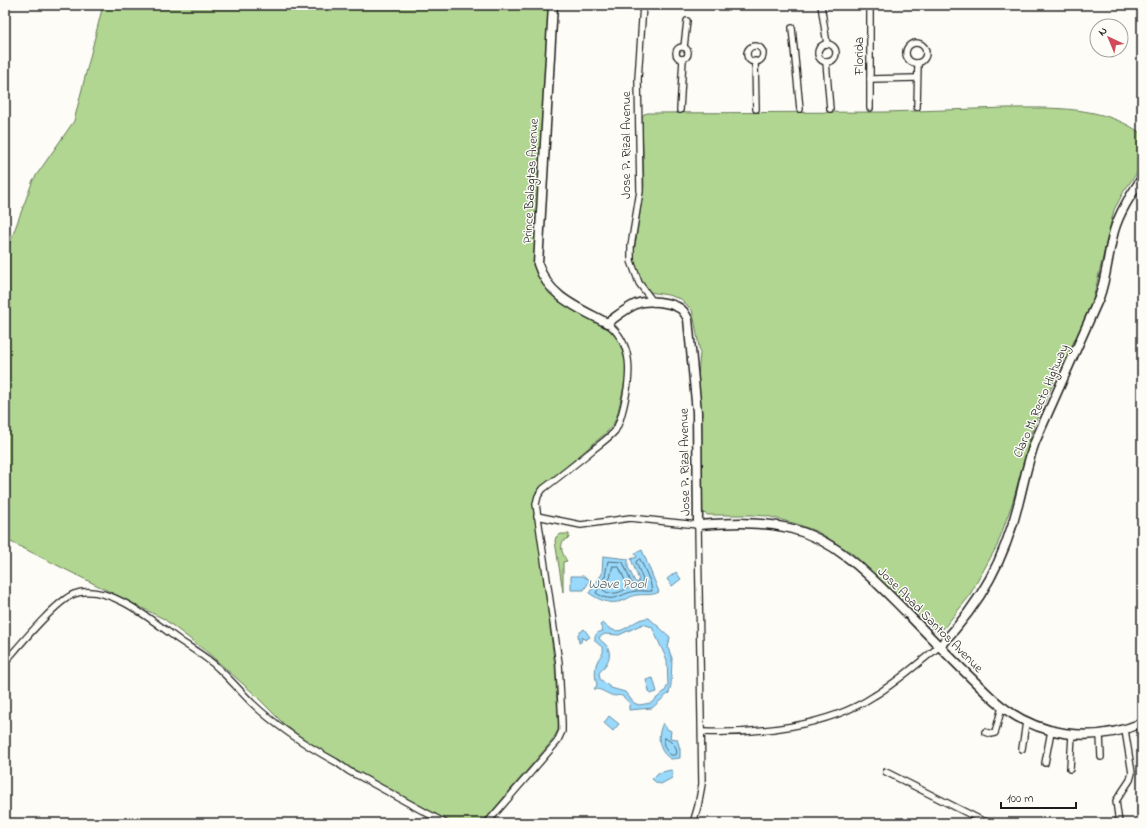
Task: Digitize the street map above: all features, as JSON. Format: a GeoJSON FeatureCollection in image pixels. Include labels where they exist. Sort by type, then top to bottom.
{"type":"FeatureCollection","features":[{"type":"Feature","properties":{"kind":"main road","name":"Prince Balagtas Avenue"},"geometry":{"type":"LineString","coordinates":[[553,5],[538,264],[546,283],[552,290],[572,304],[607,323]]}},
{"type":"Feature","properties":{"kind":"main road","name":"Claro M. Recto Highway"},"geometry":{"type":"LineString","coordinates":[[940,646],[968,616],[999,562],[1013,521],[1035,442],[1099,298],[1107,271],[1114,230],[1126,203],[1142,178]]}},
{"type":"Feature","properties":{"kind":"main road","name":"Jose P. Rizal Avenue"},"geometry":{"type":"LineString","coordinates":[[607,323],[636,304],[654,303],[666,303],[680,308],[688,319],[696,412],[698,525]]}},
{"type":"Feature","properties":{"kind":"main road","name":"Jose Abad Santos Avenue"},"geometry":{"type":"LineString","coordinates":[[698,525],[743,522],[769,524],[790,529],[834,547],[864,570],[1002,707],[1026,722],[1051,731],[1072,735],[1100,735],[1125,730],[1142,723]]}},
{"type":"Feature","properties":{"kind":"street","name":"Jose P. Rizal Avenue"},"geometry":{"type":"LineString","coordinates":[[643,5],[638,79],[640,190],[630,261],[640,283],[654,303]]}},
{"type":"Feature","properties":{"kind":"street"},"geometry":{"type":"LineString","coordinates":[[821,5],[828,44],[834,48],[836,54],[833,60],[826,62],[820,59],[818,53],[821,47],[828,44]]}},
{"type":"Feature","properties":{"kind":"street","name":"Florida"},"geometry":{"type":"LineString","coordinates":[[870,5],[870,108]]}},
{"type":"Feature","properties":{"kind":"street"},"geometry":{"type":"LineString","coordinates":[[684,47],[687,21]]}},
{"type":"Feature","properties":{"kind":"street"},"geometry":{"type":"LineString","coordinates":[[792,28],[800,109]]}},
{"type":"Feature","properties":{"kind":"street"},"geometry":{"type":"LineString","coordinates":[[683,59],[679,58],[676,53],[680,47],[684,47]]}},
{"type":"Feature","properties":{"kind":"street"},"geometry":{"type":"LineString","coordinates":[[680,110],[683,59],[689,54],[688,50],[684,47]]}},
{"type":"Feature","properties":{"kind":"street"},"geometry":{"type":"LineString","coordinates":[[755,61],[756,109]]}},
{"type":"Feature","properties":{"kind":"street"},"geometry":{"type":"LineString","coordinates":[[826,62],[830,109]]}},
{"type":"Feature","properties":{"kind":"street"},"geometry":{"type":"LineString","coordinates":[[917,107],[918,63]]}},
{"type":"Feature","properties":{"kind":"street"},"geometry":{"type":"LineString","coordinates":[[870,79],[917,78]]}},
{"type":"Feature","properties":{"kind":"street"},"geometry":{"type":"LineString","coordinates":[[487,823],[557,742],[562,731],[559,663],[536,504],[540,493],[599,445],[615,430],[620,420],[629,382],[629,360],[618,333],[607,323]]}},
{"type":"Feature","properties":{"kind":"street"},"geometry":{"type":"LineString","coordinates":[[537,516],[581,525],[630,518],[698,525],[698,622],[702,732],[702,784],[693,823]]}},
{"type":"Feature","properties":{"kind":"street"},"geometry":{"type":"LineString","coordinates":[[5,662],[35,628],[68,597],[89,592],[105,595],[133,608],[162,625],[217,667],[252,702],[318,754],[338,763],[347,772],[359,776],[445,823]]}},
{"type":"Feature","properties":{"kind":"street"},"geometry":{"type":"LineString","coordinates":[[702,732],[732,733],[780,728],[834,715],[874,697],[940,646]]}},
{"type":"Feature","properties":{"kind":"street"},"geometry":{"type":"LineString","coordinates":[[985,732],[992,734],[995,733],[1002,707]]}},
{"type":"Feature","properties":{"kind":"street"},"geometry":{"type":"LineString","coordinates":[[1022,748],[1026,722]]}},
{"type":"Feature","properties":{"kind":"street"},"geometry":{"type":"LineString","coordinates":[[1119,823],[1116,801],[1130,780],[1132,772],[1125,730]]}},
{"type":"Feature","properties":{"kind":"street"},"geometry":{"type":"LineString","coordinates":[[1045,763],[1051,731]]}},
{"type":"Feature","properties":{"kind":"street"},"geometry":{"type":"LineString","coordinates":[[1070,769],[1072,735]]}},
{"type":"Feature","properties":{"kind":"street"},"geometry":{"type":"LineString","coordinates":[[1100,735],[1101,757]]}},
{"type":"Feature","properties":{"kind":"street"},"geometry":{"type":"LineString","coordinates":[[886,772],[983,821],[991,823]]}},
{"type":"Feature","properties":{"kind":"green space"},"geometry":{"type":"Polygon","coordinates":[[[103,5],[549,5],[535,257],[553,294],[612,332],[619,341],[628,369],[617,416],[613,425],[607,432],[544,486],[535,511],[555,667],[558,730],[552,741],[482,823],[452,823],[364,779],[319,751],[285,725],[252,692],[207,652],[164,619],[5,539],[5,256],[33,180],[74,121],[103,5]]]}},
{"type":"Feature","properties":{"kind":"green space"},"geometry":{"type":"Polygon","coordinates":[[[1006,108],[1077,110],[1111,118],[1142,134],[1142,166],[1124,191],[1114,210],[1093,299],[1073,348],[1058,373],[1033,427],[1013,501],[997,546],[968,598],[939,634],[852,553],[818,532],[797,524],[767,516],[708,515],[701,512],[697,389],[700,353],[692,310],[681,299],[649,292],[642,283],[633,259],[644,186],[642,117],[644,114],[648,113],[885,112],[1006,108]]]}},
{"type":"Feature","properties":{"kind":"green space"},"geometry":{"type":"Polygon","coordinates":[[[561,534],[569,534],[569,538],[563,542],[562,545],[562,551],[567,561],[563,562],[563,592],[555,541],[556,537],[561,534]]]}},
{"type":"Feature","properties":{"kind":"water","name":"Wave Pool"},"geometry":{"type":"Polygon","coordinates":[[[642,550],[659,592],[635,595],[618,602],[601,600],[589,593],[602,574],[603,556],[628,559],[628,567],[635,582],[638,583],[639,580],[631,559],[637,557],[635,553],[642,550]]]}},
{"type":"Feature","properties":{"kind":"water"},"geometry":{"type":"Polygon","coordinates":[[[676,572],[681,579],[672,586],[667,579],[676,572]]]}},
{"type":"Feature","properties":{"kind":"water"},"geometry":{"type":"Polygon","coordinates":[[[571,576],[583,576],[590,580],[584,590],[571,590],[571,576]]]}},
{"type":"Feature","properties":{"kind":"water"},"geometry":{"type":"Polygon","coordinates":[[[649,618],[670,637],[668,648],[672,658],[671,685],[669,693],[652,708],[629,710],[629,705],[631,705],[623,697],[594,689],[597,685],[595,669],[598,660],[603,653],[603,648],[595,641],[595,637],[598,633],[603,631],[600,625],[603,623],[610,629],[616,631],[626,628],[642,619],[649,618]],[[643,624],[619,635],[605,634],[599,637],[608,648],[609,652],[608,660],[599,673],[600,679],[611,688],[625,692],[634,703],[639,705],[651,703],[665,691],[668,685],[667,660],[652,627],[643,624]]]}},
{"type":"Feature","properties":{"kind":"water"},"geometry":{"type":"Polygon","coordinates":[[[584,629],[590,637],[585,640],[582,637],[581,642],[579,643],[578,634],[584,629]]]}},
{"type":"Feature","properties":{"kind":"water"},"geometry":{"type":"Polygon","coordinates":[[[653,678],[657,692],[650,694],[646,680],[653,678]]]}},
{"type":"Feature","properties":{"kind":"water"},"geometry":{"type":"Polygon","coordinates":[[[609,716],[619,724],[613,731],[604,723],[609,716]]]}},
{"type":"Feature","properties":{"kind":"water"},"geometry":{"type":"Polygon","coordinates":[[[663,723],[667,729],[671,731],[670,738],[677,739],[680,749],[680,758],[671,759],[663,752],[659,738],[663,723]]]}},
{"type":"Feature","properties":{"kind":"water"},"geometry":{"type":"Polygon","coordinates":[[[671,770],[673,772],[672,778],[661,784],[652,779],[658,773],[671,770]]]}}]}
